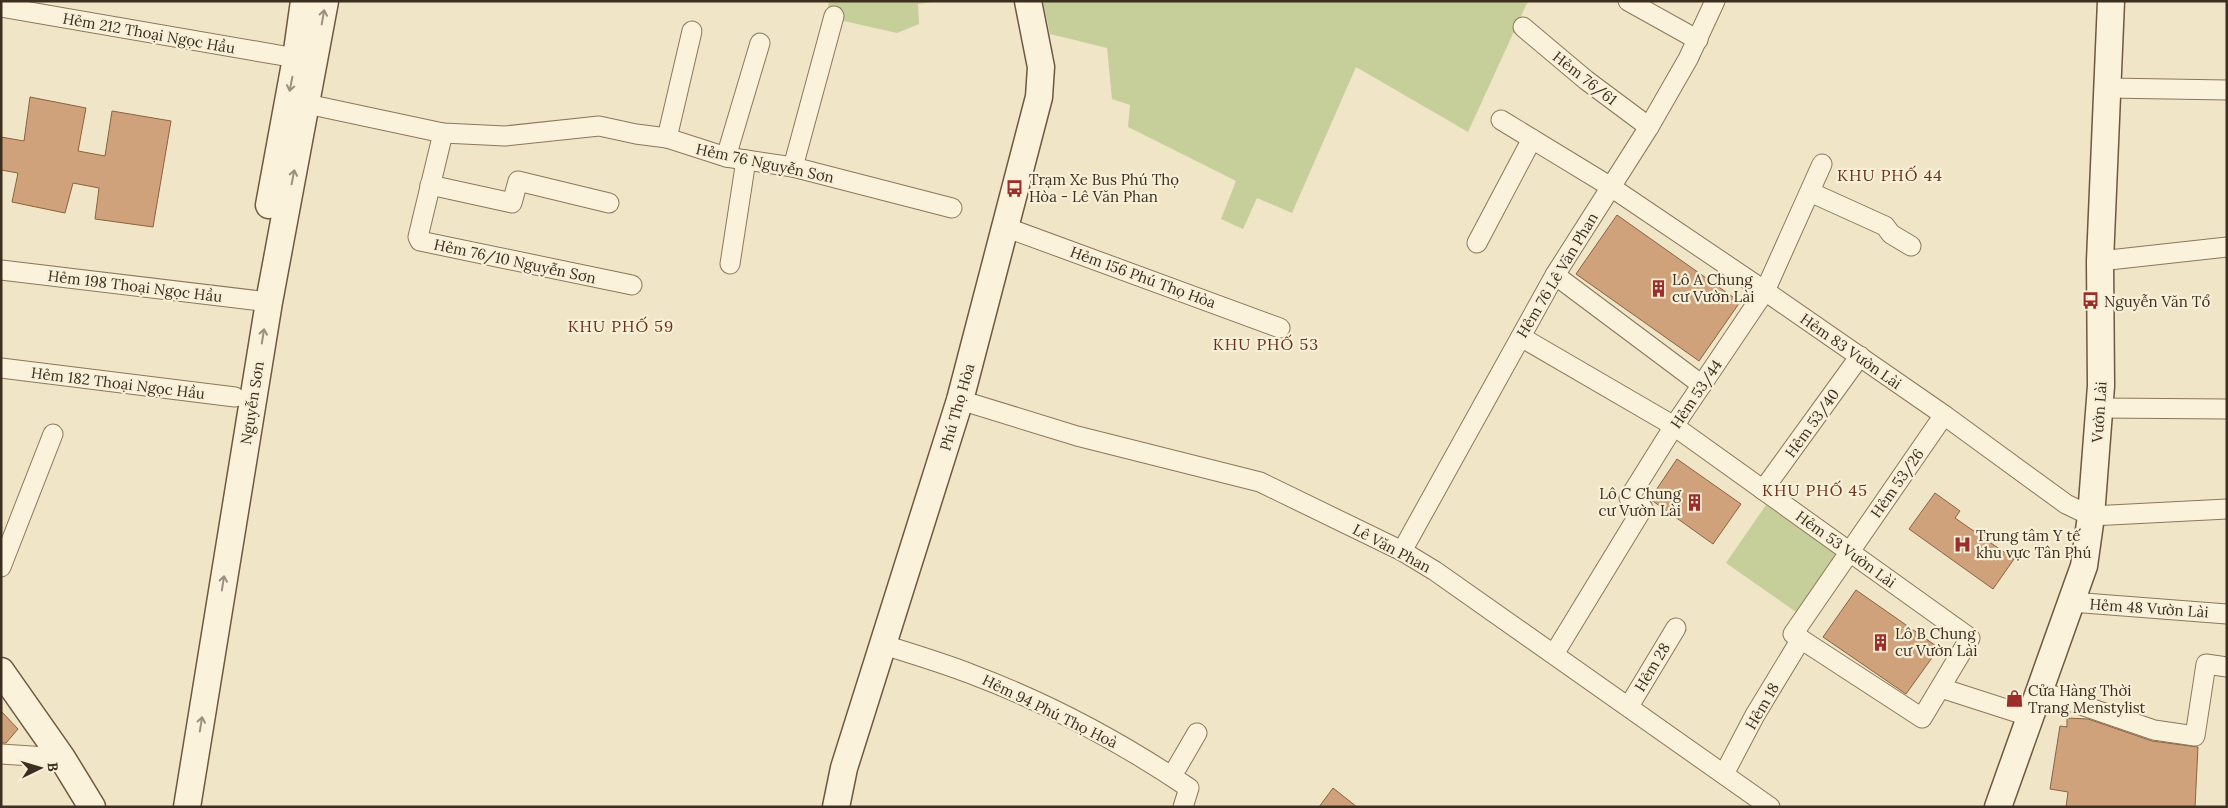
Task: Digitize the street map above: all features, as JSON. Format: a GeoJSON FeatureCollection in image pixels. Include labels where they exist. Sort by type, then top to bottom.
{"type":"FeatureCollection","features":[{"type":"Feature","properties":{"kind":"street","name":"Nguyễn Sơn"},"geometry":{"type":"LineString","coordinates":[[170,807],[207,631],[260,301],[304,1]]}},
{"type":"Feature","properties":{"kind":"street","name":"Nguyễn Sơn"},"geometry":{"type":"LineString","coordinates":[[187,807],[235,397],[307,104],[326,1]]}},
{"type":"Feature","properties":{"kind":"street","name":"Phú Thọ Hòa"},"geometry":{"type":"LineString","coordinates":[[836,807],[844,768],[960,400],[1006,227],[1041,83],[1039,52],[1028,1]]}},
{"type":"Feature","properties":{"kind":"street"},"geometry":{"type":"LineString","coordinates":[[1628,1],[1698,40]]}},
{"type":"Feature","properties":{"kind":"street","name":"Hẻm 76 Lê Văn Phan"},"geometry":{"type":"LineString","coordinates":[[1402,551],[1555,275],[1649,127],[1698,40],[1715,1]]}},
{"type":"Feature","properties":{"kind":"street","name":"Vườn Lài"},"geometry":{"type":"LineString","coordinates":[[2003,805],[2040,690],[2084,566],[2091,516],[2100,408],[2102,341],[2100,261],[2111,1]]}},
{"type":"Feature","properties":{"kind":"street","name":"Hẻm 212 Thoại Ngọc Hầu"},"geometry":{"type":"LineString","coordinates":[[1,7],[296,58]]}},
{"type":"Feature","properties":{"kind":"street"},"geometry":{"type":"LineString","coordinates":[[793,167],[834,16]]}},
{"type":"Feature","properties":{"kind":"street","name":"Hẻm 76/61"},"geometry":{"type":"LineString","coordinates":[[1523,28],[1586,80],[1649,127]]}},
{"type":"Feature","properties":{"kind":"street"},"geometry":{"type":"LineString","coordinates":[[667,138],[692,31]]}},
{"type":"Feature","properties":{"kind":"street"},"geometry":{"type":"LineString","coordinates":[[726,157],[760,43]]}},
{"type":"Feature","properties":{"kind":"street"},"geometry":{"type":"LineString","coordinates":[[2108,88],[2227,90]]}},
{"type":"Feature","properties":{"kind":"street","name":"Hẻm 76 Nguyễn Sơn"},"geometry":{"type":"LineString","coordinates":[[307,104],[443,133],[505,136],[599,126],[667,138],[726,157],[793,167],[952,208]]}},
{"type":"Feature","properties":{"kind":"street","name":"Hẻm 83 Vườn Lài"},"geometry":{"type":"LineString","coordinates":[[1501,120],[1610,187],[1860,356],[2066,504],[2091,516]]}},
{"type":"Feature","properties":{"kind":"street","name":"Hẻm 76/10 Nguyễn Sơn"},"geometry":{"type":"LineString","coordinates":[[443,133],[418,237],[420,241],[632,285]]}},
{"type":"Feature","properties":{"kind":"street"},"geometry":{"type":"LineString","coordinates":[[1477,243],[1532,139]]}},
{"type":"Feature","properties":{"kind":"street"},"geometry":{"type":"LineString","coordinates":[[730,264],[746,160]]}},
{"type":"Feature","properties":{"kind":"street","name":"Hẻm 53/44"},"geometry":{"type":"LineString","coordinates":[[1554,654],[1636,503],[1674,426],[1765,292],[1822,164]]}},
{"type":"Feature","properties":{"kind":"street"},"geometry":{"type":"LineString","coordinates":[[430,185],[512,203],[518,181],[609,203]]}},
{"type":"Feature","properties":{"kind":"street"},"geometry":{"type":"LineString","coordinates":[[1810,192],[1885,226],[1891,234],[1910,246]]}},
{"type":"Feature","properties":{"kind":"street","name":"Hẻm 156 Phú Thọ Hòa"},"geometry":{"type":"LineString","coordinates":[[1006,227],[1280,328]]}},
{"type":"Feature","properties":{"kind":"street"},"geometry":{"type":"LineString","coordinates":[[2100,261],[2227,247]]}},
{"type":"Feature","properties":{"kind":"street","name":"Hẻm 198 Thoại Ngọc Hầu"},"geometry":{"type":"LineString","coordinates":[[1,270],[260,301]]}},
{"type":"Feature","properties":{"kind":"street"},"geometry":{"type":"LineString","coordinates":[[1555,275],[1702,385]]}},
{"type":"Feature","properties":{"kind":"street","name":"Hẻm 53 Vườn Lài"},"geometry":{"type":"LineString","coordinates":[[1521,337],[1674,426],[1970,638],[1922,718],[1801,631]]}},
{"type":"Feature","properties":{"kind":"street","name":"Hẻm 53/40"},"geometry":{"type":"LineString","coordinates":[[1763,490],[1860,356]]}},
{"type":"Feature","properties":{"kind":"street","name":"Hẻm 182 Thoại Ngọc Hầu"},"geometry":{"type":"LineString","coordinates":[[1,368],[235,397]]}},
{"type":"Feature","properties":{"kind":"street","name":"Lê Văn Phan"},"geometry":{"type":"LineString","coordinates":[[960,400],[1077,436],[1260,482],[1402,551],[1435,571],[1770,807]]}},
{"type":"Feature","properties":{"kind":"street"},"geometry":{"type":"LineString","coordinates":[[2100,408],[2227,409]]}},
{"type":"Feature","properties":{"kind":"street","name":"Hẻm 53/26"},"geometry":{"type":"LineString","coordinates":[[1801,631],[1850,552],[1944,415]]}},
{"type":"Feature","properties":{"kind":"street"},"geometry":{"type":"LineString","coordinates":[[1,568],[52,434]]}},
{"type":"Feature","properties":{"kind":"street"},"geometry":{"type":"LineString","coordinates":[[2091,516],[2227,508]]}},
{"type":"Feature","properties":{"kind":"street","name":"Hẻm 48 Vườn Lài"},"geometry":{"type":"LineString","coordinates":[[2071,602],[2227,614]]}},
{"type":"Feature","properties":{"kind":"street","name":"Hẻm 28"},"geometry":{"type":"LineString","coordinates":[[1629,706],[1676,628]]}},
{"type":"Feature","properties":{"kind":"street","name":"Hẻm 18"},"geometry":{"type":"LineString","coordinates":[[1724,774],[1801,631]]}},
{"type":"Feature","properties":{"kind":"street","name":"Hẻm 94 Phú Thọ Hoà"},"geometry":{"type":"LineString","coordinates":[[884,645],[970,673],[1014,691],[1134,752],[1189,788],[1183,807]]}},
{"type":"Feature","properties":{"kind":"street"},"geometry":{"type":"LineString","coordinates":[[2040,690],[2154,730],[2195,736],[2206,664],[2227,667]]}},
{"type":"Feature","properties":{"kind":"street"},"geometry":{"type":"LineString","coordinates":[[1,670],[62,758],[92,807]]}},
{"type":"Feature","properties":{"kind":"street"},"geometry":{"type":"LineString","coordinates":[[1940,688],[2031,717]]}},
{"type":"Feature","properties":{"kind":"street"},"geometry":{"type":"LineString","coordinates":[[1172,776],[1197,733]]}},
{"type":"Feature","properties":{"kind":"street"},"geometry":{"type":"LineString","coordinates":[[1,754],[62,758]]}},
{"type":"Feature","properties":{"kind":"green space"},"geometry":{"type":"Polygon","coordinates":[[[829,1],[941,1],[918,4],[919,24],[897,33],[826,17],[829,1]]]}},
{"type":"Feature","properties":{"kind":"green space"},"geometry":{"type":"Polygon","coordinates":[[[1043,1],[1528,1],[1468,132],[1356,67],[1292,213],[1257,198],[1243,229],[1221,219],[1236,181],[1128,127],[1130,105],[1112,99],[1107,48],[1050,34],[1043,1]]]}},
{"type":"Feature","properties":{"kind":"green space"},"geometry":{"type":"Polygon","coordinates":[[[1766,505],[1836,554],[1796,612],[1726,563],[1766,505]]]}},
{"type":"Feature","properties":{"kind":"building"},"geometry":{"type":"Polygon","coordinates":[[[30,97],[86,108],[78,151],[105,156],[112,111],[171,121],[153,227],[95,219],[99,188],[73,183],[65,213],[12,202],[18,173],[1,170],[1,137],[24,141],[30,97]]]}},
{"type":"Feature","properties":{"kind":"building","name":"Lô A Chung cư Vườn Lài"},"geometry":{"type":"Polygon","coordinates":[[[1617,215],[1740,302],[1699,361],[1576,274],[1617,215]]]}},
{"type":"Feature","properties":{"kind":"building","name":"Lô C Chung cư Vườn Lài"},"geometry":{"type":"Polygon","coordinates":[[[1677,459],[1741,504],[1713,544],[1650,499],[1677,459]]]}},
{"type":"Feature","properties":{"kind":"building","name":"Trung tâm Y tế khu vực Tân Phú"},"geometry":{"type":"Polygon","coordinates":[[[1935,493],[1960,511],[1955,518],[2014,559],[1993,589],[1909,529],[1935,493]]]}},
{"type":"Feature","properties":{"kind":"building","name":"Lô B Chung cư Vườn Lài"},"geometry":{"type":"Polygon","coordinates":[[[1856,590],[1939,648],[1906,694],[1823,637],[1856,590]]]}},
{"type":"Feature","properties":{"kind":"building"},"geometry":{"type":"Polygon","coordinates":[[[1,711],[18,729],[6,743],[1,743],[1,711]]]}},
{"type":"Feature","properties":{"kind":"building"},"geometry":{"type":"Polygon","coordinates":[[[2067,718],[2088,719],[2152,741],[2198,747],[2195,807],[2066,807],[2068,792],[2050,789],[2060,726],[2067,727],[2067,718]]]}},
{"type":"Feature","properties":{"kind":"building"},"geometry":{"type":"Polygon","coordinates":[[[1333,788],[1357,807],[1319,807],[1333,788]]]}},
{"type":"Feature","properties":{"kind":"place","name":"Trạm Xe Bus Phú Thọ Hòa - Lê Văn Phan"},"geometry":{"type":"Point","coordinates":[1015,188]}},
{"type":"Feature","properties":{"kind":"place","name":"Lô A Chung cư Vườn Lài"},"geometry":{"type":"Point","coordinates":[1658,288]}},
{"type":"Feature","properties":{"kind":"place","name":"Nguyễn Văn Tổ"},"geometry":{"type":"Point","coordinates":[2090,301]}},
{"type":"Feature","properties":{"kind":"place","name":"Lô C Chung cư Vườn Lài"},"geometry":{"type":"Point","coordinates":[1695,502]}},
{"type":"Feature","properties":{"kind":"place","name":"Trung tâm Y tế khu vực Tân Phú"},"geometry":{"type":"Point","coordinates":[1962,544]}},
{"type":"Feature","properties":{"kind":"place","name":"Lô B Chung cư Vườn Lài"},"geometry":{"type":"Point","coordinates":[1881,642]}},
{"type":"Feature","properties":{"kind":"place","name":"Cửa Hàng Thời Trang Menstylist"},"geometry":{"type":"Point","coordinates":[2014,699]}},
{"type":"Feature","properties":{"kind":"district","name":"KHU PHỐ 44"},"geometry":{"type":"Point","coordinates":[1890,175]}},
{"type":"Feature","properties":{"kind":"district","name":"KHU PHỐ 59"},"geometry":{"type":"Point","coordinates":[621,326]}},
{"type":"Feature","properties":{"kind":"district","name":"KHU PHỐ 53"},"geometry":{"type":"Point","coordinates":[1266,344]}},
{"type":"Feature","properties":{"kind":"district","name":"KHU PHỐ 45"},"geometry":{"type":"Point","coordinates":[1815,490]}}]}
